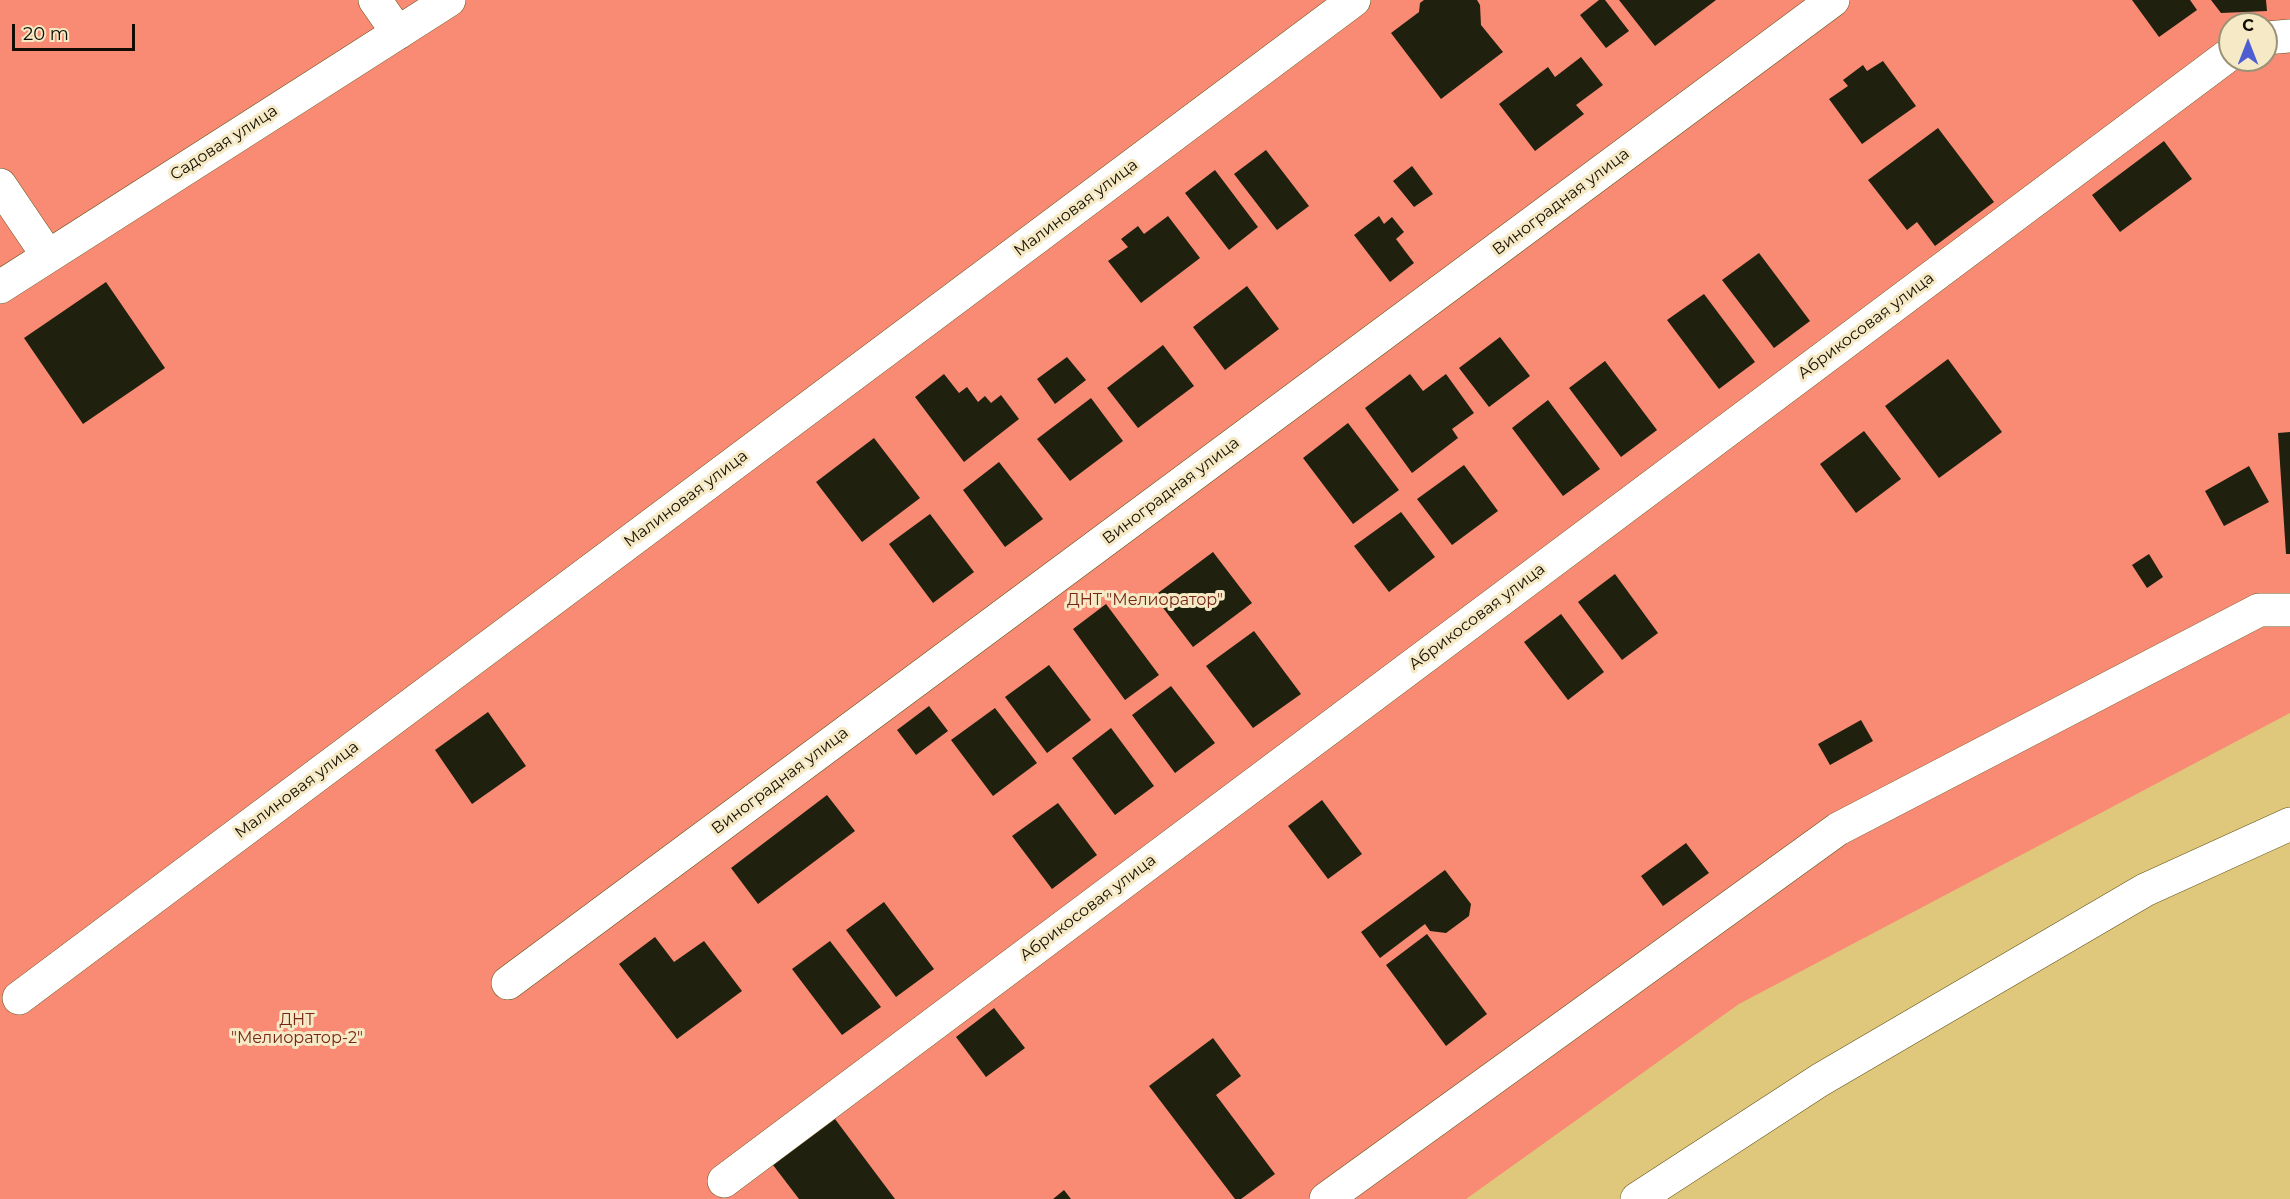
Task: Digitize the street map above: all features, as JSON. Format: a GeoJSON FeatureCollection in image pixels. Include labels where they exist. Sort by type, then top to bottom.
{"type":"FeatureCollection","features":[{"type":"Feature","properties":{"kind":"main road"},"geometry":{"type":"LineString","coordinates":[[375,0],[398,33]]}},
{"type":"Feature","properties":{"kind":"main road","name":"Садовая улица"},"geometry":{"type":"LineString","coordinates":[[0,287],[449,0]]}},
{"type":"Feature","properties":{"kind":"main road","name":"Малиновая улица"},"geometry":{"type":"LineString","coordinates":[[19,998],[1354,0]]}},
{"type":"Feature","properties":{"kind":"main road","name":"Виноградная улица"},"geometry":{"type":"LineString","coordinates":[[508,983],[1833,0]]}},
{"type":"Feature","properties":{"kind":"main road","name":"Абрикосовая улица"},"geometry":{"type":"LineString","coordinates":[[724,1181],[2218,63]]}},
{"type":"Feature","properties":{"kind":"main road"},"geometry":{"type":"LineString","coordinates":[[0,185],[48,256]]}},
{"type":"Feature","properties":{"kind":"main road"},"geometry":{"type":"LineString","coordinates":[[1326,1199],[1838,829],[2259,610],[2290,610]]}},
{"type":"Feature","properties":{"kind":"main road"},"geometry":{"type":"LineString","coordinates":[[1637,1199],[1820,1080],[2145,890],[2290,824]]}},
{"type":"Feature","properties":{"kind":"green space","name":"ДНТ \"Мелиоратор\""},"geometry":{"type":"Polygon","coordinates":[[[0,0],[2290,0],[2290,713],[1739,1004],[1466,1199],[0,1199],[0,0]]]}},
{"type":"Feature","properties":{"kind":"building"},"geometry":{"type":"Polygon","coordinates":[[[1424,0],[1477,0],[1480,5],[1481,25],[1503,52],[1441,99],[1391,33],[1419,12],[1420,3],[1424,0]]]}},
{"type":"Feature","properties":{"kind":"building"},"geometry":{"type":"Polygon","coordinates":[[[1599,0],[1605,0],[1629,31],[1606,48],[1580,15],[1599,0]]]}},
{"type":"Feature","properties":{"kind":"building"},"geometry":{"type":"Polygon","coordinates":[[[1619,0],[1716,0],[1655,46],[1619,0]]]}},
{"type":"Feature","properties":{"kind":"building"},"geometry":{"type":"Polygon","coordinates":[[[2132,0],[2190,0],[2197,10],[2159,37],[2132,0]]]}},
{"type":"Feature","properties":{"kind":"building"},"geometry":{"type":"Polygon","coordinates":[[[2211,0],[2266,0],[2267,11],[2220,12],[2211,0]]]}},
{"type":"Feature","properties":{"kind":"building"},"geometry":{"type":"Polygon","coordinates":[[[1581,57],[1603,85],[1576,105],[1584,114],[1535,151],[1499,104],[1548,67],[1555,77],[1581,57]]]}},
{"type":"Feature","properties":{"kind":"building"},"geometry":{"type":"Polygon","coordinates":[[[1883,61],[1916,106],[1862,144],[1829,99],[1848,86],[1843,80],[1863,65],[1867,71],[1883,61]]]}},
{"type":"Feature","properties":{"kind":"building"},"geometry":{"type":"Polygon","coordinates":[[[1938,128],[1994,202],[1935,246],[1917,222],[1907,230],[1868,180],[1938,128]]]}},
{"type":"Feature","properties":{"kind":"building"},"geometry":{"type":"Polygon","coordinates":[[[2164,141],[2192,179],[2120,232],[2092,195],[2164,141]]]}},
{"type":"Feature","properties":{"kind":"building"},"geometry":{"type":"Polygon","coordinates":[[[1266,150],[1309,206],[1277,230],[1234,174],[1266,150]]]}},
{"type":"Feature","properties":{"kind":"building"},"geometry":{"type":"Polygon","coordinates":[[[1412,166],[1433,194],[1414,207],[1393,181],[1412,166]]]}},
{"type":"Feature","properties":{"kind":"building"},"geometry":{"type":"Polygon","coordinates":[[[1215,170],[1258,227],[1229,250],[1185,193],[1215,170]]]}},
{"type":"Feature","properties":{"kind":"building"},"geometry":{"type":"Polygon","coordinates":[[[1168,216],[1200,258],[1141,303],[1108,261],[1128,247],[1121,239],[1138,226],[1144,234],[1168,216]]]}},
{"type":"Feature","properties":{"kind":"building"},"geometry":{"type":"Polygon","coordinates":[[[1379,216],[1384,224],[1392,217],[1404,232],[1396,239],[1414,263],[1390,282],[1354,235],[1379,216]]]}},
{"type":"Feature","properties":{"kind":"building"},"geometry":{"type":"Polygon","coordinates":[[[1759,253],[1810,321],[1774,348],[1722,280],[1759,253]]]}},
{"type":"Feature","properties":{"kind":"building"},"geometry":{"type":"Polygon","coordinates":[[[106,282],[165,368],[83,424],[24,338],[106,282]]]}},
{"type":"Feature","properties":{"kind":"building"},"geometry":{"type":"Polygon","coordinates":[[[1247,286],[1279,329],[1225,370],[1193,327],[1247,286]]]}},
{"type":"Feature","properties":{"kind":"building"},"geometry":{"type":"Polygon","coordinates":[[[1704,294],[1755,362],[1719,389],[1667,320],[1704,294]]]}},
{"type":"Feature","properties":{"kind":"building"},"geometry":{"type":"Polygon","coordinates":[[[1500,337],[1530,376],[1489,407],[1459,368],[1500,337]]]}},
{"type":"Feature","properties":{"kind":"building"},"geometry":{"type":"Polygon","coordinates":[[[1163,345],[1194,386],[1138,428],[1107,388],[1163,345]]]}},
{"type":"Feature","properties":{"kind":"building"},"geometry":{"type":"Polygon","coordinates":[[[1067,357],[1086,380],[1055,404],[1037,379],[1067,357]]]}},
{"type":"Feature","properties":{"kind":"building"},"geometry":{"type":"Polygon","coordinates":[[[1948,359],[2002,432],[1939,478],[1885,406],[1948,359]]]}},
{"type":"Feature","properties":{"kind":"building"},"geometry":{"type":"Polygon","coordinates":[[[1605,361],[1657,430],[1621,457],[1569,388],[1605,361]]]}},
{"type":"Feature","properties":{"kind":"building"},"geometry":{"type":"Polygon","coordinates":[[[944,374],[959,393],[967,387],[978,402],[985,396],[991,403],[1001,395],[1019,419],[964,462],[915,397],[944,374]]]}},
{"type":"Feature","properties":{"kind":"building"},"geometry":{"type":"Polygon","coordinates":[[[1410,374],[1423,391],[1446,374],[1474,413],[1452,429],[1458,438],[1412,473],[1365,408],[1410,374]]]}},
{"type":"Feature","properties":{"kind":"building"},"geometry":{"type":"Polygon","coordinates":[[[1091,398],[1123,441],[1070,481],[1037,439],[1091,398]]]}},
{"type":"Feature","properties":{"kind":"building"},"geometry":{"type":"Polygon","coordinates":[[[1548,400],[1600,469],[1563,496],[1512,428],[1548,400]]]}},
{"type":"Feature","properties":{"kind":"building"},"geometry":{"type":"Polygon","coordinates":[[[1348,423],[1399,490],[1353,524],[1303,458],[1348,423]]]}},
{"type":"Feature","properties":{"kind":"building"},"geometry":{"type":"Polygon","coordinates":[[[1864,431],[1901,479],[1856,513],[1820,464],[1864,431]]]}},
{"type":"Feature","properties":{"kind":"building"},"geometry":{"type":"Polygon","coordinates":[[[2290,432],[2290,554],[2286,554],[2278,433],[2290,432]]]}},
{"type":"Feature","properties":{"kind":"building"},"geometry":{"type":"Polygon","coordinates":[[[874,438],[920,498],[862,542],[816,482],[874,438]]]}},
{"type":"Feature","properties":{"kind":"building"},"geometry":{"type":"Polygon","coordinates":[[[999,462],[1043,519],[1005,547],[963,490],[999,462]]]}},
{"type":"Feature","properties":{"kind":"building"},"geometry":{"type":"Polygon","coordinates":[[[1464,465],[1498,511],[1452,545],[1417,499],[1464,465]]]}},
{"type":"Feature","properties":{"kind":"building"},"geometry":{"type":"Polygon","coordinates":[[[2249,466],[2269,502],[2224,526],[2205,491],[2249,466]]]}},
{"type":"Feature","properties":{"kind":"building"},"geometry":{"type":"Polygon","coordinates":[[[1401,512],[1435,557],[1389,592],[1354,546],[1401,512]]]}},
{"type":"Feature","properties":{"kind":"building"},"geometry":{"type":"Polygon","coordinates":[[[930,514],[974,572],[933,603],[889,544],[930,514]]]}},
{"type":"Feature","properties":{"kind":"building"},"geometry":{"type":"Polygon","coordinates":[[[1213,552],[1252,603],[1193,647],[1154,596],[1213,552]]]}},
{"type":"Feature","properties":{"kind":"building"},"geometry":{"type":"Polygon","coordinates":[[[2149,554],[2163,577],[2147,588],[2132,565],[2149,554]]]}},
{"type":"Feature","properties":{"kind":"building"},"geometry":{"type":"Polygon","coordinates":[[[1615,574],[1658,633],[1622,660],[1578,602],[1615,574]]]}},
{"type":"Feature","properties":{"kind":"building"},"geometry":{"type":"Polygon","coordinates":[[[1106,604],[1159,675],[1125,700],[1073,629],[1106,604]]]}},
{"type":"Feature","properties":{"kind":"building"},"geometry":{"type":"Polygon","coordinates":[[[1561,614],[1604,672],[1568,700],[1524,642],[1561,614]]]}},
{"type":"Feature","properties":{"kind":"building"},"geometry":{"type":"Polygon","coordinates":[[[1254,631],[1301,694],[1253,728],[1206,666],[1254,631]]]}},
{"type":"Feature","properties":{"kind":"building"},"geometry":{"type":"Polygon","coordinates":[[[1049,665],[1091,720],[1047,753],[1005,697],[1049,665]]]}},
{"type":"Feature","properties":{"kind":"building"},"geometry":{"type":"Polygon","coordinates":[[[1171,686],[1215,743],[1175,773],[1132,715],[1171,686]]]}},
{"type":"Feature","properties":{"kind":"building"},"geometry":{"type":"Polygon","coordinates":[[[929,706],[948,731],[916,755],[897,730],[929,706]]]}},
{"type":"Feature","properties":{"kind":"building"},"geometry":{"type":"Polygon","coordinates":[[[995,708],[1037,763],[993,796],[951,740],[995,708]]]}},
{"type":"Feature","properties":{"kind":"building"},"geometry":{"type":"Polygon","coordinates":[[[488,712],[526,766],[472,804],[435,750],[488,712]]]}},
{"type":"Feature","properties":{"kind":"building"},"geometry":{"type":"Polygon","coordinates":[[[1861,720],[1873,741],[1830,765],[1818,744],[1861,720]]]}},
{"type":"Feature","properties":{"kind":"building"},"geometry":{"type":"Polygon","coordinates":[[[1111,728],[1154,786],[1115,815],[1072,758],[1111,728]]]}},
{"type":"Feature","properties":{"kind":"building"},"geometry":{"type":"Polygon","coordinates":[[[827,795],[855,831],[758,904],[731,868],[827,795]]]}},
{"type":"Feature","properties":{"kind":"building"},"geometry":{"type":"Polygon","coordinates":[[[1322,800],[1362,854],[1328,879],[1288,826],[1322,800]]]}},
{"type":"Feature","properties":{"kind":"building"},"geometry":{"type":"Polygon","coordinates":[[[1058,803],[1097,855],[1052,889],[1012,836],[1058,803]]]}},
{"type":"Feature","properties":{"kind":"building"},"geometry":{"type":"Polygon","coordinates":[[[1686,843],[1709,873],[1663,906],[1641,876],[1686,843]]]}},
{"type":"Feature","properties":{"kind":"building"},"geometry":{"type":"Polygon","coordinates":[[[1445,870],[1471,904],[1469,916],[1446,933],[1430,931],[1425,924],[1380,958],[1361,932],[1445,870]]]}},
{"type":"Feature","properties":{"kind":"building"},"geometry":{"type":"Polygon","coordinates":[[[884,902],[934,969],[896,997],[846,930],[884,902]]]}},
{"type":"Feature","properties":{"kind":"building"},"geometry":{"type":"Polygon","coordinates":[[[1427,934],[1487,1014],[1446,1046],[1386,965],[1427,934]]]}},
{"type":"Feature","properties":{"kind":"building"},"geometry":{"type":"Polygon","coordinates":[[[655,937],[674,962],[704,941],[742,991],[677,1039],[619,964],[655,937]]]}},
{"type":"Feature","properties":{"kind":"building"},"geometry":{"type":"Polygon","coordinates":[[[830,941],[881,1007],[842,1035],[792,969],[830,941]]]}},
{"type":"Feature","properties":{"kind":"building"},"geometry":{"type":"Polygon","coordinates":[[[994,1008],[1025,1048],[986,1077],[956,1037],[994,1008]]]}},
{"type":"Feature","properties":{"kind":"building"},"geometry":{"type":"Polygon","coordinates":[[[1213,1038],[1241,1076],[1216,1095],[1275,1174],[1241,1199],[1235,1199],[1149,1086],[1213,1038]]]}},
{"type":"Feature","properties":{"kind":"building"},"geometry":{"type":"Polygon","coordinates":[[[835,1119],[895,1199],[799,1199],[773,1165],[835,1119]]]}},
{"type":"Feature","properties":{"kind":"building"},"geometry":{"type":"Polygon","coordinates":[[[1064,1190],[1071,1199],[1053,1199],[1064,1190]]]}},
{"type":"Feature","properties":{"kind":"park label","name":"ДНТ \"Мелиоратор-2\""},"geometry":{"type":"Point","coordinates":[297,1029]}}]}
